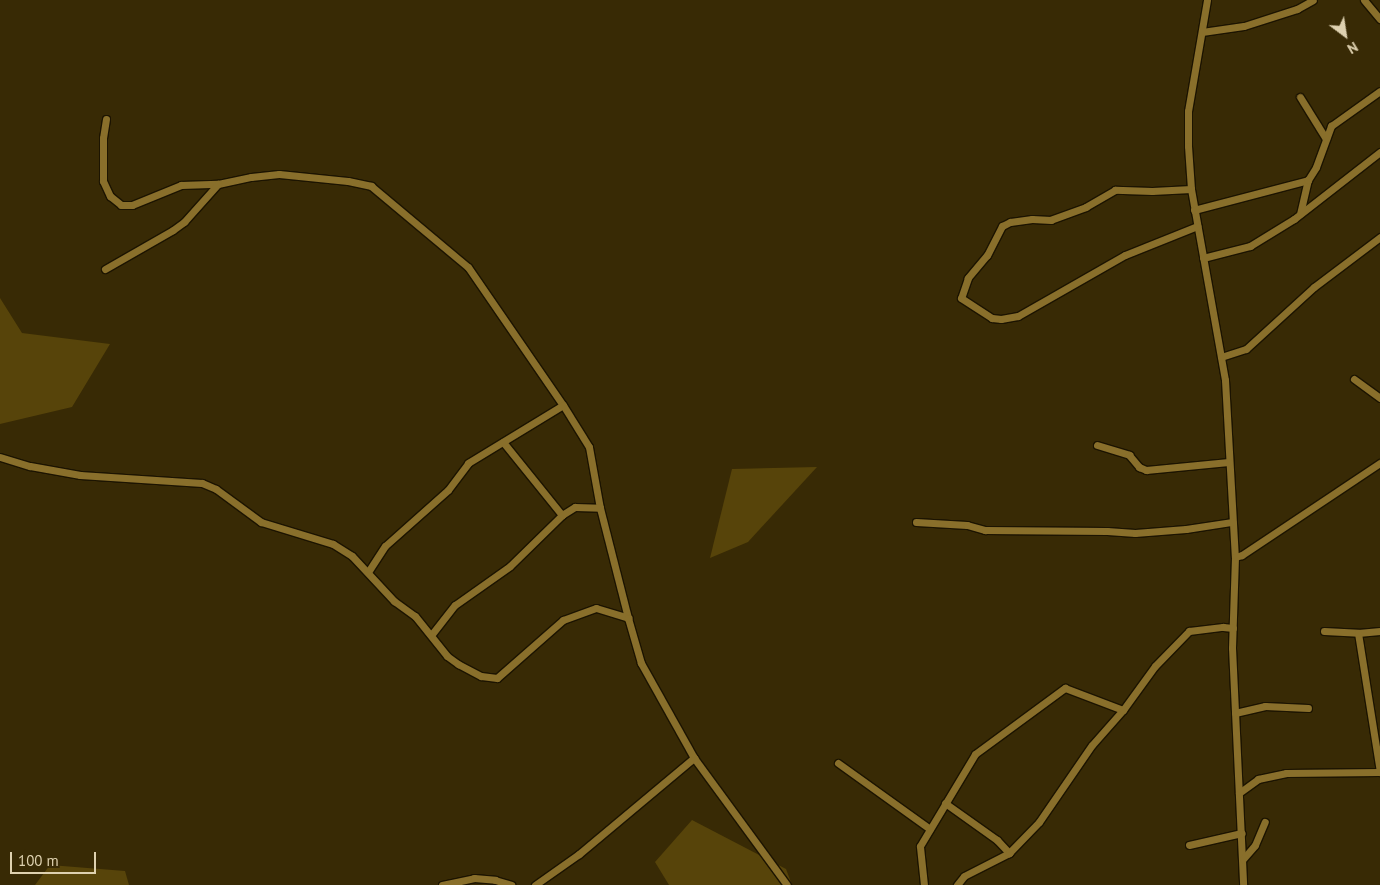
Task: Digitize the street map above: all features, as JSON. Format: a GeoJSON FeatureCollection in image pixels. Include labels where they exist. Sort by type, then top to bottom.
{"type":"FeatureCollection","features":[{"type":"Feature","properties":{"kind":"street"},"geometry":{"type":"LineString","coordinates":[[1207,0],[1188,111],[1191,189],[1225,380],[1235,557],[1233,628],[1235,713],[1243,885]]}},
{"type":"Feature","properties":{"kind":"street"},"geometry":{"type":"LineString","coordinates":[[1202,32],[1244,26],[1297,9],[1313,0]]}},
{"type":"Feature","properties":{"kind":"street"},"geometry":{"type":"LineString","coordinates":[[1364,0],[1380,19]]}},
{"type":"Feature","properties":{"kind":"street"},"geometry":{"type":"LineString","coordinates":[[1300,214],[1308,180],[1316,167],[1331,126],[1380,91]]}},
{"type":"Feature","properties":{"kind":"street"},"geometry":{"type":"LineString","coordinates":[[1300,97],[1326,138]]}},
{"type":"Feature","properties":{"kind":"street"},"geometry":{"type":"LineString","coordinates":[[106,119],[103,138],[103,181],[106,190],[116,203],[132,206],[181,185],[218,184],[278,174],[330,178],[371,186],[468,267],[563,405],[589,447],[600,508],[641,663],[694,758],[786,885]]}},
{"type":"Feature","properties":{"kind":"street"},"geometry":{"type":"LineString","coordinates":[[1203,258],[1250,246],[1300,214],[1380,152]]}},
{"type":"Feature","properties":{"kind":"street"},"geometry":{"type":"LineString","coordinates":[[1194,210],[1308,180]]}},
{"type":"Feature","properties":{"kind":"street"},"geometry":{"type":"LineString","coordinates":[[105,269],[174,230],[218,184]]}},
{"type":"Feature","properties":{"kind":"street"},"geometry":{"type":"LineString","coordinates":[[1191,189],[1115,190],[1086,207],[1051,220],[1032,219],[1010,222],[1002,226],[992,248],[968,278],[961,298],[992,318],[1001,319],[1018,316],[1125,256],[1197,226]]}},
{"type":"Feature","properties":{"kind":"street"},"geometry":{"type":"LineString","coordinates":[[1221,357],[1246,349],[1314,287],[1380,237]]}},
{"type":"Feature","properties":{"kind":"street"},"geometry":{"type":"LineString","coordinates":[[1354,379],[1380,398]]}},
{"type":"Feature","properties":{"kind":"street"},"geometry":{"type":"LineString","coordinates":[[368,572],[385,546],[448,490],[468,463],[563,405]]}},
{"type":"Feature","properties":{"kind":"street"},"geometry":{"type":"LineString","coordinates":[[503,442],[562,515]]}},
{"type":"Feature","properties":{"kind":"street"},"geometry":{"type":"LineString","coordinates":[[1097,445],[1129,455],[1139,467],[1146,470],[1229,462]]}},
{"type":"Feature","properties":{"kind":"street"},"geometry":{"type":"LineString","coordinates":[[0,457],[30,466],[80,475],[202,483],[216,488],[262,522],[333,544],[352,556],[394,601],[415,616],[432,634],[448,656],[458,664],[481,676],[497,678],[563,620],[596,608],[628,618]]}},
{"type":"Feature","properties":{"kind":"street"},"geometry":{"type":"LineString","coordinates":[[1235,557],[1242,555],[1380,463]]}},
{"type":"Feature","properties":{"kind":"street"},"geometry":{"type":"LineString","coordinates":[[432,634],[455,605],[510,566],[562,515],[575,507],[600,508]]}},
{"type":"Feature","properties":{"kind":"street"},"geometry":{"type":"LineString","coordinates":[[916,522],[967,525],[985,530],[1135,533],[1186,529],[1232,522]]}},
{"type":"Feature","properties":{"kind":"street"},"geometry":{"type":"LineString","coordinates":[[957,885],[964,876],[1009,853],[1039,822],[1092,745],[1122,710],[1155,666],[1190,631],[1223,627],[1233,628]]}},
{"type":"Feature","properties":{"kind":"street"},"geometry":{"type":"LineString","coordinates":[[1324,631],[1358,633],[1380,631]]}},
{"type":"Feature","properties":{"kind":"street"},"geometry":{"type":"LineString","coordinates":[[1239,793],[1258,779],[1286,773],[1380,772],[1358,633]]}},
{"type":"Feature","properties":{"kind":"street"},"geometry":{"type":"LineString","coordinates":[[924,885],[920,846],[975,754],[1065,688],[1122,710]]}},
{"type":"Feature","properties":{"kind":"street"},"geometry":{"type":"LineString","coordinates":[[1235,713],[1265,706],[1308,708]]}},
{"type":"Feature","properties":{"kind":"street"},"geometry":{"type":"LineString","coordinates":[[535,885],[580,854],[694,758]]}},
{"type":"Feature","properties":{"kind":"street"},"geometry":{"type":"LineString","coordinates":[[838,763],[930,829]]}},
{"type":"Feature","properties":{"kind":"street"},"geometry":{"type":"LineString","coordinates":[[945,803],[998,840],[1009,853]]}},
{"type":"Feature","properties":{"kind":"street"},"geometry":{"type":"LineString","coordinates":[[1243,859],[1255,845],[1265,822]]}},
{"type":"Feature","properties":{"kind":"street"},"geometry":{"type":"LineString","coordinates":[[1189,845],[1242,833]]}},
{"type":"Feature","properties":{"kind":"street"},"geometry":{"type":"LineString","coordinates":[[442,885],[474,878],[495,880],[511,885]]}},
{"type":"Feature","properties":{"kind":"shaded area"},"geometry":{"type":"Polygon","coordinates":[[[0,298],[22,333],[110,344],[72,407],[0,424],[0,298]]]}},
{"type":"Feature","properties":{"kind":"shaded area"},"geometry":{"type":"Polygon","coordinates":[[[817,467],[748,542],[710,558],[732,469],[817,467]]]}},
{"type":"Feature","properties":{"kind":"shaded area"},"geometry":{"type":"Polygon","coordinates":[[[692,820],[786,869],[792,885],[669,885],[655,862],[692,820]]]}},
{"type":"Feature","properties":{"kind":"shaded area"},"geometry":{"type":"Polygon","coordinates":[[[50,865],[125,871],[129,885],[35,885],[50,865]]]}}]}
